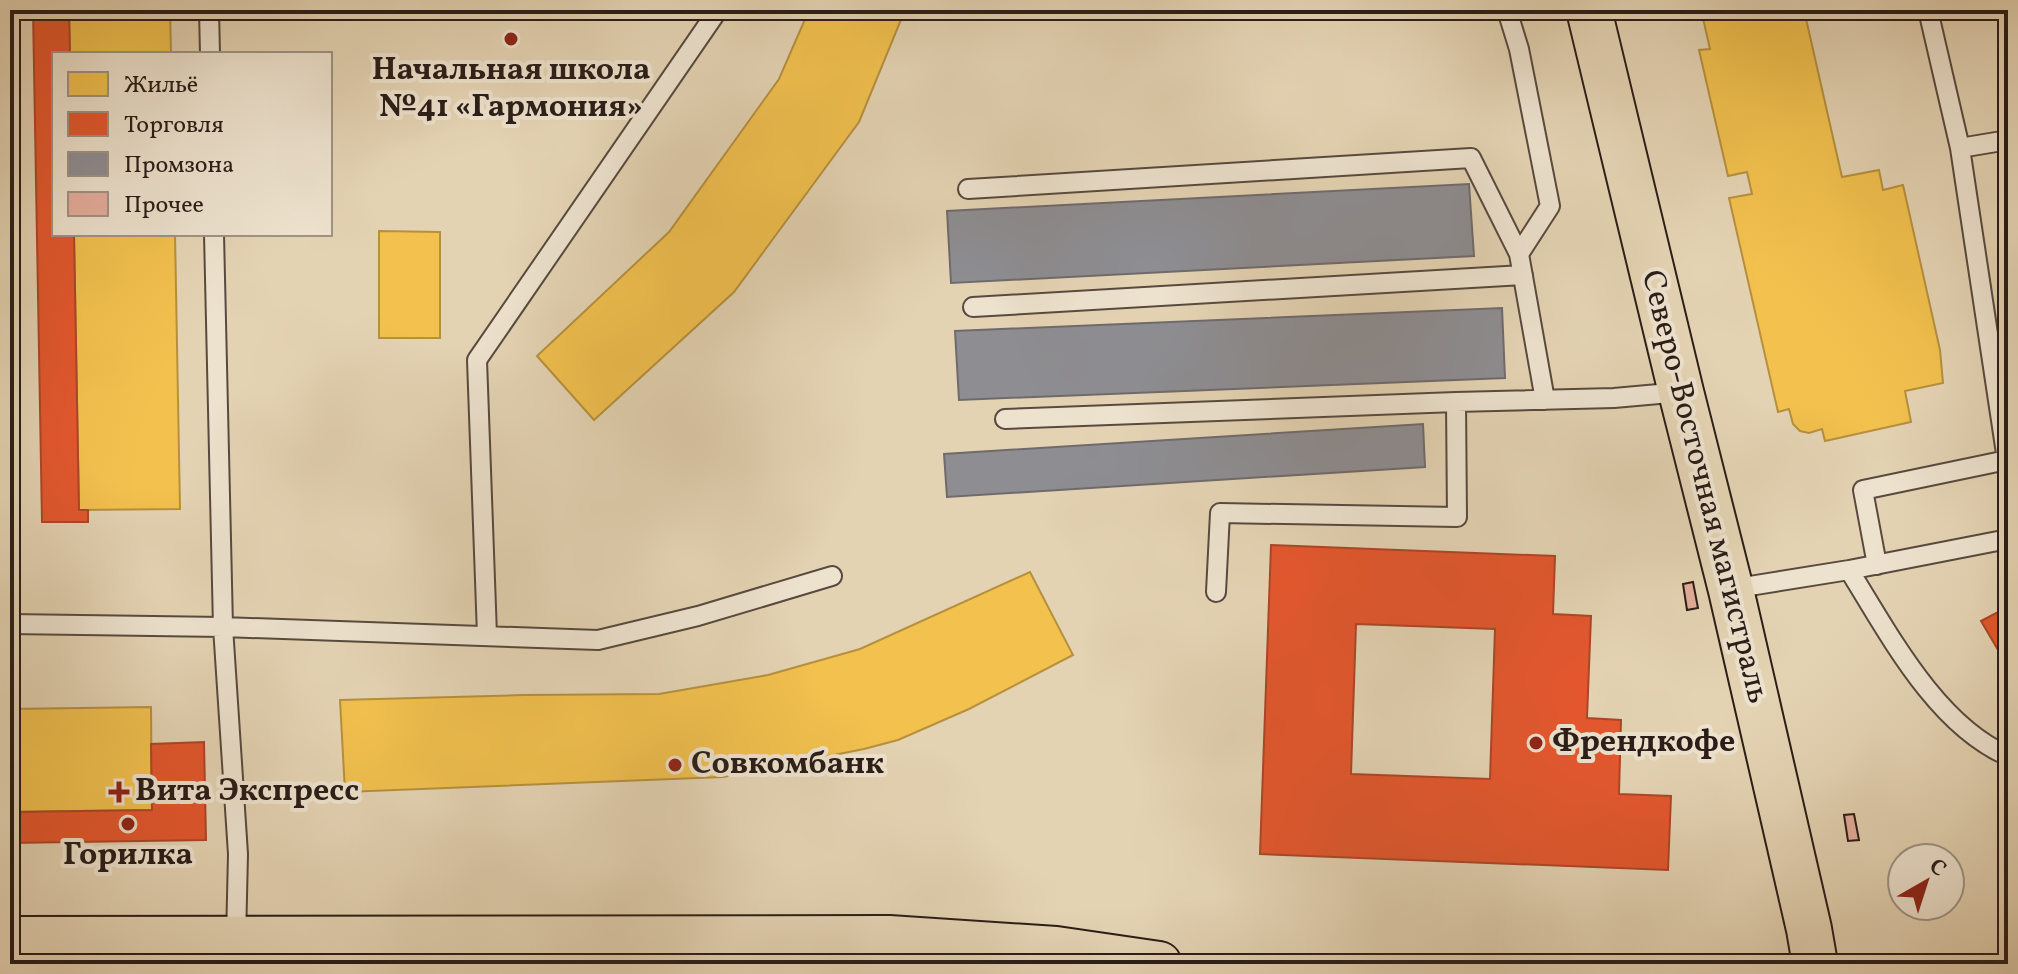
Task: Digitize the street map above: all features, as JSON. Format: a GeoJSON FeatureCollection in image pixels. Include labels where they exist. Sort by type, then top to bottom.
{"type":"FeatureCollection","features":[{"type":"Feature","properties":{"kind":"main road","name":"Северо-Восточная магистраль"},"geometry":{"type":"LineString","coordinates":[[1589,10],[1731,590],[1815,964]]}},
{"type":"Feature","properties":{"kind":"main road"},"geometry":{"type":"LineString","coordinates":[[10,939],[889,938],[1159,964]]}},
{"type":"Feature","properties":{"kind":"lane"},"geometry":{"type":"LineString","coordinates":[[209,10],[210,52]]}},
{"type":"Feature","properties":{"kind":"lane"},"geometry":{"type":"LineString","coordinates":[[487,635],[477,360],[718,10]]}},
{"type":"Feature","properties":{"kind":"lane"},"geometry":{"type":"LineString","coordinates":[[1507,10],[1519,49],[1550,206],[1519,254]]}},
{"type":"Feature","properties":{"kind":"lane"},"geometry":{"type":"LineString","coordinates":[[1877,565],[1863,490],[2007,460],[1960,148],[1928,10]]}},
{"type":"Feature","properties":{"kind":"lane"},"geometry":{"type":"LineString","coordinates":[[1960,148],[2008,140]]}},
{"type":"Feature","properties":{"kind":"lane"},"geometry":{"type":"LineString","coordinates":[[968,189],[1471,158],[1519,254],[1545,400]]}},
{"type":"Feature","properties":{"kind":"lane"},"geometry":{"type":"LineString","coordinates":[[214,236],[223,627],[238,854],[236,939]]}},
{"type":"Feature","properties":{"kind":"lane"},"geometry":{"type":"LineString","coordinates":[[973,307],[1523,275]]}},
{"type":"Feature","properties":{"kind":"lane"},"geometry":{"type":"LineString","coordinates":[[1005,419],[1614,398],[1681,392]]}},
{"type":"Feature","properties":{"kind":"lane"},"geometry":{"type":"LineString","coordinates":[[1216,592],[1220,513],[1457,517],[1456,402]]}},
{"type":"Feature","properties":{"kind":"lane"},"geometry":{"type":"LineString","coordinates":[[1731,590],[2008,539]]}},
{"type":"Feature","properties":{"kind":"lane"},"geometry":{"type":"LineString","coordinates":[[1849,570],[1913,671],[1937,701],[1967,730],[2008,756]]}},
{"type":"Feature","properties":{"kind":"lane"},"geometry":{"type":"LineString","coordinates":[[10,624],[223,627],[598,640],[698,616],[832,576]]}},
{"type":"Feature","properties":{"kind":"building: Жильё"},"geometry":{"type":"Polygon","coordinates":[[[69,10],[170,10],[171,52],[70,52],[69,10]]]}},
{"type":"Feature","properties":{"kind":"building: Жильё"},"geometry":{"type":"Polygon","coordinates":[[[809,10],[905,10],[859,122],[734,292],[594,420],[537,356],[669,232],[779,79],[809,10]]]}},
{"type":"Feature","properties":{"kind":"building: Жильё"},"geometry":{"type":"Polygon","coordinates":[[[1705,10],[1804,10],[1842,177],[1879,170],[1883,190],[1903,185],[1940,350],[1943,383],[1905,391],[1911,422],[1825,441],[1822,429],[1809,433],[1800,431],[1793,424],[1789,409],[1778,412],[1729,198],[1752,194],[1747,172],[1728,176],[1699,50],[1710,49],[1702,14],[1705,10]]]}},
{"type":"Feature","properties":{"kind":"building: Жильё"},"geometry":{"type":"Polygon","coordinates":[[[379,231],[440,232],[440,338],[379,338],[379,231]]]}},
{"type":"Feature","properties":{"kind":"building: Жильё"},"geometry":{"type":"Polygon","coordinates":[[[74,236],[175,236],[180,509],[79,510],[74,236]]]}},
{"type":"Feature","properties":{"kind":"building: Жильё"},"geometry":{"type":"Polygon","coordinates":[[[1030,572],[1073,655],[969,709],[898,740],[723,777],[345,792],[340,700],[659,694],[768,675],[860,649],[1030,572]]]}},
{"type":"Feature","properties":{"kind":"building: Жильё"},"geometry":{"type":"Polygon","coordinates":[[[151,707],[152,810],[10,812],[10,709],[151,707]]]}},
{"type":"Feature","properties":{"kind":"building: Торговля"},"geometry":{"type":"Polygon","coordinates":[[[33,10],[69,10],[70,52],[52,52],[52,236],[74,236],[79,510],[88,510],[88,522],[42,522],[33,10]]]}},
{"type":"Feature","properties":{"kind":"building: Торговля"},"geometry":{"type":"Polygon","coordinates":[[[1271,545],[1555,556],[1553,614],[1591,616],[1587,718],[1621,720],[1619,794],[1671,796],[1668,870],[1260,854],[1271,545]],[[1356,624],[1351,774],[1490,779],[1495,629],[1356,624]]]}},
{"type":"Feature","properties":{"kind":"building: Торговля"},"geometry":{"type":"Polygon","coordinates":[[[2008,607],[2008,667],[1981,621],[2008,607]]]}},
{"type":"Feature","properties":{"kind":"building: Торговля"},"geometry":{"type":"Polygon","coordinates":[[[204,742],[206,840],[10,843],[10,812],[152,810],[151,744],[204,742]]]}},
{"type":"Feature","properties":{"kind":"building: Промзона"},"geometry":{"type":"Polygon","coordinates":[[[1469,184],[1474,256],[951,283],[947,211],[1469,184]]]}},
{"type":"Feature","properties":{"kind":"building: Промзона"},"geometry":{"type":"Polygon","coordinates":[[[1502,308],[1505,378],[959,400],[955,331],[1502,308]]]}},
{"type":"Feature","properties":{"kind":"building: Промзона"},"geometry":{"type":"Polygon","coordinates":[[[1423,424],[1425,467],[947,497],[944,454],[1423,424]]]}},
{"type":"Feature","properties":{"kind":"building: Прочее"},"geometry":{"type":"Polygon","coordinates":[[[1693,582],[1698,608],[1687,610],[1683,584],[1693,582]]]}},
{"type":"Feature","properties":{"kind":"building: Прочее"},"geometry":{"type":"Polygon","coordinates":[[[1854,814],[1859,840],[1848,841],[1844,815],[1854,814]]]}},
{"type":"Feature","properties":{"kind":"place","name":"Начальная школа №41 «Гармония»"},"geometry":{"type":"Point","coordinates":[511,39]}},
{"type":"Feature","properties":{"kind":"place","name":"Френдкофе"},"geometry":{"type":"Point","coordinates":[1536,743]}},
{"type":"Feature","properties":{"kind":"place","name":"Совкомбанк"},"geometry":{"type":"Point","coordinates":[675,765]}},
{"type":"Feature","properties":{"kind":"place","name":"Вита Экспресс"},"geometry":{"type":"Point","coordinates":[119,792]}},
{"type":"Feature","properties":{"kind":"place","name":"Горилка"},"geometry":{"type":"Point","coordinates":[128,824]}}]}
